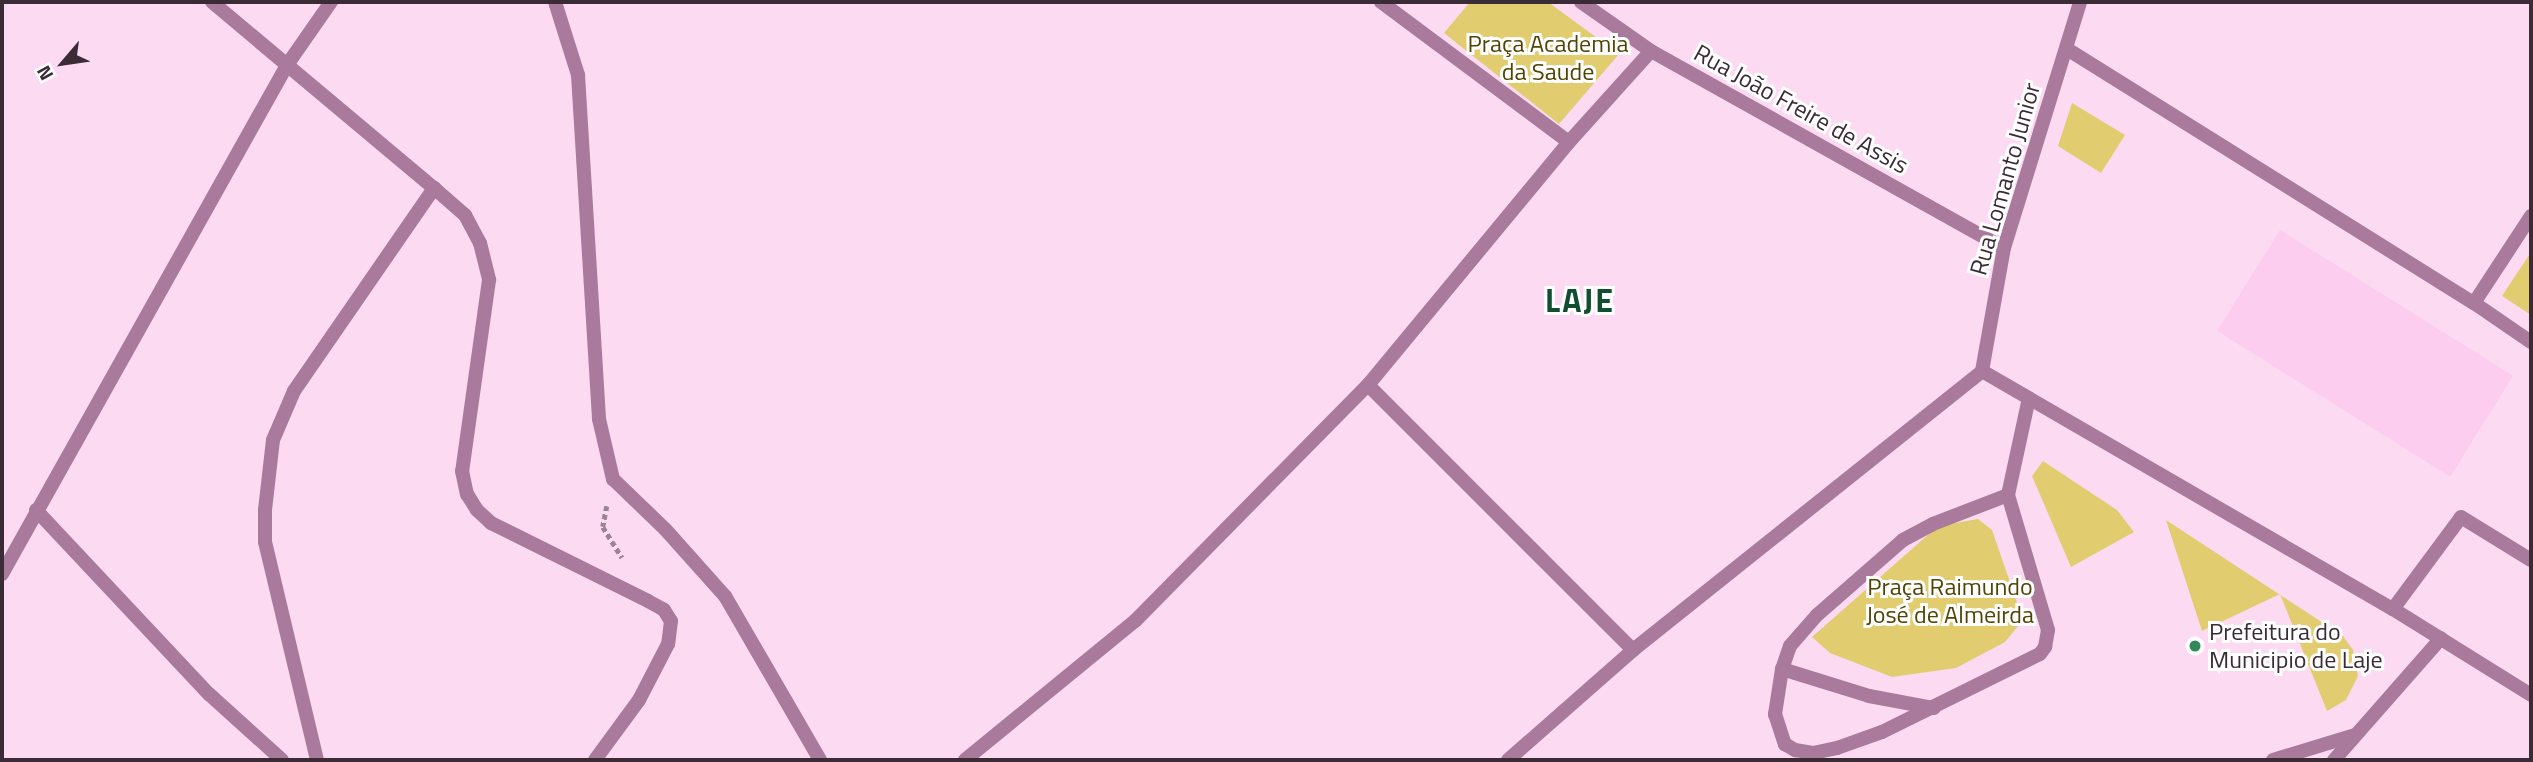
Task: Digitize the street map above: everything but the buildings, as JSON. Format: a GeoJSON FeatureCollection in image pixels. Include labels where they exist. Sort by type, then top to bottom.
{"type":"FeatureCollection","features":[{"type":"Feature","properties":{"kind":"street"},"geometry":{"type":"LineString","coordinates":[[212,2],[465,215],[488,264],[489,280],[462,471],[467,494],[477,510],[491,523],[648,601],[668,615],[671,630],[668,643],[639,700],[595,760]]}},
{"type":"Feature","properties":{"kind":"street"},"geometry":{"type":"LineString","coordinates":[[2,574],[287,65],[331,2]]}},
{"type":"Feature","properties":{"kind":"street"},"geometry":{"type":"LineString","coordinates":[[555,2],[578,75],[599,419],[613,479],[665,530],[725,596],[820,760]]}},
{"type":"Feature","properties":{"kind":"street"},"geometry":{"type":"LineString","coordinates":[[1381,2],[1569,142]]}},
{"type":"Feature","properties":{"kind":"street","name":"Rua João Freire de Assis"},"geometry":{"type":"LineString","coordinates":[[1581,2],[1651,51],[2004,248]]}},
{"type":"Feature","properties":{"kind":"street","name":"Rua Lomanto Junior"},"geometry":{"type":"LineString","coordinates":[[1982,371],[2004,248],[2080,2]]}},
{"type":"Feature","properties":{"kind":"street"},"geometry":{"type":"LineString","coordinates":[[2067,49],[2474,303],[2531,342]]}},
{"type":"Feature","properties":{"kind":"street"},"geometry":{"type":"LineString","coordinates":[[965,760],[1135,621],[1368,385],[1569,142],[1651,51]]}},
{"type":"Feature","properties":{"kind":"street"},"geometry":{"type":"LineString","coordinates":[[317,760],[265,542],[265,510],[273,440],[294,391],[434,188]]}},
{"type":"Feature","properties":{"kind":"street"},"geometry":{"type":"LineString","coordinates":[[2474,303],[2531,216]]}},
{"type":"Feature","properties":{"kind":"street"},"geometry":{"type":"LineString","coordinates":[[1508,760],[1633,650],[1982,371],[2393,609],[2531,695]]}},
{"type":"Feature","properties":{"kind":"street"},"geometry":{"type":"LineString","coordinates":[[1368,385],[1633,650]]}},
{"type":"Feature","properties":{"kind":"street"},"geometry":{"type":"LineString","coordinates":[[2008,495],[1933,524],[1903,540],[1817,615],[1790,646],[1782,669],[1775,714],[1785,744],[1795,750],[1813,753],[1837,748],[1934,708],[2040,654],[2048,642],[2048,630],[2008,495],[2029,398]]}},
{"type":"Feature","properties":{"kind":"street"},"geometry":{"type":"LineString","coordinates":[[36,509],[209,694],[282,760]]}},
{"type":"Feature","properties":{"kind":"street"},"geometry":{"type":"LineString","coordinates":[[2393,609],[2461,517],[2531,559]]}},
{"type":"Feature","properties":{"kind":"street"},"geometry":{"type":"LineString","coordinates":[[2334,760],[2441,639]]}},
{"type":"Feature","properties":{"kind":"street"},"geometry":{"type":"LineString","coordinates":[[1782,669],[1869,696],[1934,708]]}},
{"type":"Feature","properties":{"kind":"street"},"geometry":{"type":"LineString","coordinates":[[2273,760],[2358,734]]}},
{"type":"Feature","properties":{"kind":"path"},"geometry":{"type":"LineString","coordinates":[[613,479],[603,527],[648,601]]}},
{"type":"Feature","properties":{"kind":"shaded area"},"geometry":{"type":"Polygon","coordinates":[[[2280,230],[2513,376],[2450,477],[2217,331],[2280,230]]]}},
{"type":"Feature","properties":{"kind":"green space","name":"Praça Academia da Saude"},"geometry":{"type":"Polygon","coordinates":[[[1470,2],[1548,2],[1619,54],[1559,124],[1444,33],[1470,2]]]}},
{"type":"Feature","properties":{"kind":"green space"},"geometry":{"type":"Polygon","coordinates":[[[2072,103],[2125,135],[2101,173],[2058,146],[2072,103]]]}},
{"type":"Feature","properties":{"kind":"green space"},"geometry":{"type":"Polygon","coordinates":[[[2531,252],[2531,315],[2502,296],[2531,252]]]}},
{"type":"Feature","properties":{"kind":"green space"},"geometry":{"type":"Polygon","coordinates":[[[2043,461],[2117,510],[2134,532],[2071,567],[2032,476],[2043,461]]]}},
{"type":"Feature","properties":{"kind":"green space","name":"Praça Raimundo José de Almeirda"},"geometry":{"type":"Polygon","coordinates":[[[1978,519],[1992,530],[2023,620],[2005,642],[1956,668],[1892,677],[1830,653],[1812,637],[1938,526],[1978,519]]]}},
{"type":"Feature","properties":{"kind":"green space"},"geometry":{"type":"Polygon","coordinates":[[[2166,520],[2279,594],[2202,631],[2166,520]]]}},
{"type":"Feature","properties":{"kind":"green space"},"geometry":{"type":"Polygon","coordinates":[[[2280,595],[2343,636],[2353,650],[2358,676],[2346,700],[2327,711],[2280,595]]]}},
{"type":"Feature","properties":{"kind":"place","name":"Prefeitura do Municipio de Laje"},"geometry":{"type":"Point","coordinates":[2195,646]}},
{"type":"Feature","properties":{"kind":"district","name":"LAJE"},"geometry":{"type":"Point","coordinates":[1580,300]}}]}
